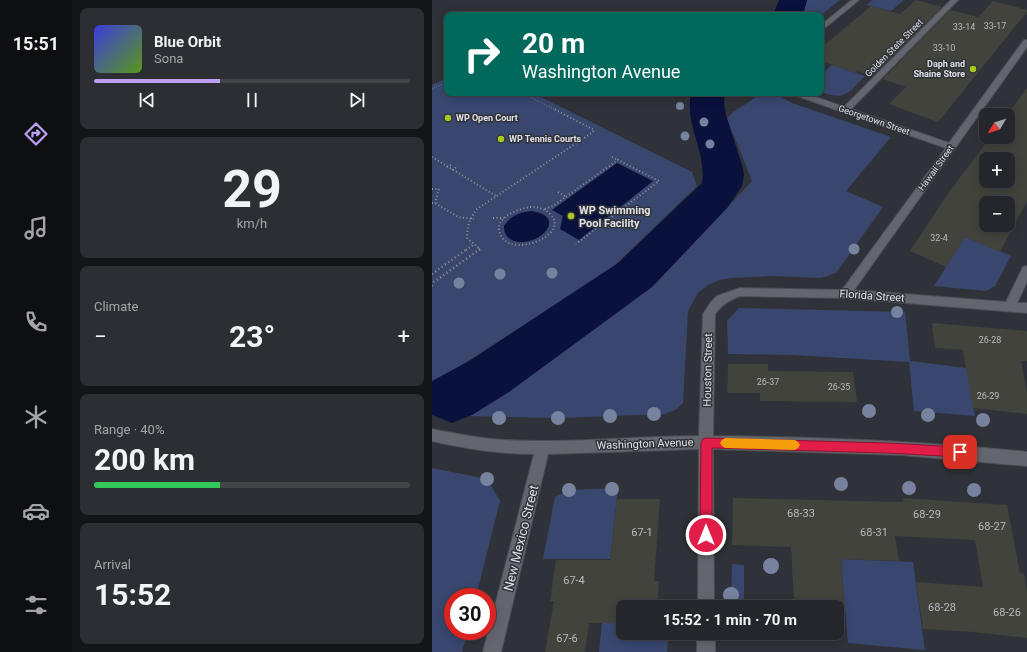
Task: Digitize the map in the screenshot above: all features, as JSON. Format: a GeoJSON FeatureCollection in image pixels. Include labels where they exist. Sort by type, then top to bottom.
{"type":"FeatureCollection","features":[{"type":"Feature","properties":{"kind":"street"},"geometry":{"type":"LineString","coordinates":[[824,27],[856,0]]}},
{"type":"Feature","properties":{"kind":"street","name":"Golden State Street"},"geometry":{"type":"LineString","coordinates":[[846,110],[955,0]]}},
{"type":"Feature","properties":{"kind":"street","name":"Hawaii Street"},"geometry":{"type":"LineString","coordinates":[[845,294],[1027,42]]}},
{"type":"Feature","properties":{"kind":"street","name":"Georgetown Street"},"geometry":{"type":"LineString","coordinates":[[806,96],[951,147]]}},
{"type":"Feature","properties":{"kind":"street"},"geometry":{"type":"LineString","coordinates":[[1010,305],[1027,270]]}},
{"type":"Feature","properties":{"kind":"street","name":"Florida Street"},"geometry":{"type":"LineString","coordinates":[[719,300],[740,292],[845,294],[1010,305],[1027,308]]}},
{"type":"Feature","properties":{"kind":"street","name":"Houston Street"},"geometry":{"type":"LineString","coordinates":[[706,600],[706,443],[709,314],[719,300]]}},
{"type":"Feature","properties":{"kind":"street","name":"Washington Avenue"},"geometry":{"type":"LineString","coordinates":[[432,435],[446,439],[501,446],[542,448],[706,443],[944,451],[1027,459]]}},
{"type":"Feature","properties":{"kind":"street","name":"New Mexico Street"},"geometry":{"type":"LineString","coordinates":[[492,652],[542,448]]}},
{"type":"Feature","properties":{"kind":"street"},"geometry":{"type":"LineString","coordinates":[[706,640],[706,652]]}},
{"type":"Feature","properties":{"kind":"path"},"geometry":{"type":"LineString","coordinates":[[432,89],[444,83]]}},
{"type":"Feature","properties":{"kind":"path"},"geometry":{"type":"LineString","coordinates":[[432,286],[434,282],[480,249],[473,245],[467,238],[466,230],[469,219],[477,209],[594,130],[528,96]]}},
{"type":"Feature","properties":{"kind":"path"},"geometry":{"type":"LineString","coordinates":[[432,157],[496,196]]}},
{"type":"Feature","properties":{"kind":"path"},"geometry":{"type":"LineString","coordinates":[[576,244],[659,181],[612,157]]}},
{"type":"Feature","properties":{"kind":"path"},"geometry":{"type":"LineString","coordinates":[[545,209],[566,197],[618,160]]}},
{"type":"Feature","properties":{"kind":"path"},"geometry":{"type":"LineString","coordinates":[[448,167],[453,164]]}},
{"type":"Feature","properties":{"kind":"path"},"geometry":{"type":"LineString","coordinates":[[452,170],[458,166]]}},
{"type":"Feature","properties":{"kind":"path"},"geometry":{"type":"LineString","coordinates":[[432,189],[439,189],[434,203],[458,217],[474,219]]}},
{"type":"Feature","properties":{"kind":"path"},"geometry":{"type":"LineString","coordinates":[[558,192],[566,197]]}},
{"type":"Feature","properties":{"kind":"path"},"geometry":{"type":"LineString","coordinates":[[537,207],[545,209],[551,213],[555,219],[555,225],[552,232],[540,240],[526,245],[516,245],[508,242],[499,232],[500,225],[505,218],[519,209],[537,207]]}},
{"type":"Feature","properties":{"kind":"path"},"geometry":{"type":"LineString","coordinates":[[493,218],[505,218]]}},
{"type":"Feature","properties":{"kind":"path"},"geometry":{"type":"LineString","coordinates":[[432,274],[473,245]]}},
{"type":"Feature","properties":{"kind":"shaded area"},"geometry":{"type":"Polygon","coordinates":[[[806,0],[840,0],[824,13],[802,12],[806,0]]]}},
{"type":"Feature","properties":{"kind":"shaded area"},"geometry":{"type":"Polygon","coordinates":[[[872,0],[904,0],[891,11],[867,5],[872,0]]]}},
{"type":"Feature","properties":{"kind":"shaded area"},"geometry":{"type":"Polygon","coordinates":[[[832,65],[865,76],[846,94],[836,96],[824,93],[824,72],[832,65]]]}},
{"type":"Feature","properties":{"kind":"shaded area"},"geometry":{"type":"Polygon","coordinates":[[[444,79],[444,96],[539,96],[692,172],[697,186],[611,269],[432,384],[432,85],[444,79]]]}},
{"type":"Feature","properties":{"kind":"shaded area"},"geometry":{"type":"Polygon","coordinates":[[[758,96],[779,96],[792,103],[891,137],[846,191],[883,207],[836,273],[821,278],[773,276],[731,278],[719,280],[708,285],[698,293],[688,311],[683,403],[675,410],[665,414],[558,418],[467,416],[657,282],[752,181],[734,136],[725,121],[732,113],[758,96]]]}},
{"type":"Feature","properties":{"kind":"shaded area"},"geometry":{"type":"Polygon","coordinates":[[[617,163],[653,181],[579,240],[560,229],[563,216],[552,210],[617,163]]]}},
{"type":"Feature","properties":{"kind":"shaded area"},"geometry":{"type":"Polygon","coordinates":[[[532,211],[543,214],[548,219],[549,225],[546,231],[532,240],[523,242],[509,239],[504,229],[506,223],[516,215],[523,212],[532,211]]]}},
{"type":"Feature","properties":{"kind":"shaded area"},"geometry":{"type":"Polygon","coordinates":[[[965,237],[1011,256],[995,286],[986,291],[934,286],[965,237]]]}},
{"type":"Feature","properties":{"kind":"shaded area"},"geometry":{"type":"Polygon","coordinates":[[[739,308],[905,312],[910,361],[966,368],[975,416],[914,411],[909,362],[793,355],[728,354],[727,321],[739,308]]]}},
{"type":"Feature","properties":{"kind":"shaded area"},"geometry":{"type":"Polygon","coordinates":[[[432,468],[487,479],[500,501],[478,588],[444,588],[444,640],[465,640],[462,652],[432,652],[432,468]]]}},
{"type":"Feature","properties":{"kind":"shaded area"},"geometry":{"type":"Polygon","coordinates":[[[618,488],[610,559],[543,559],[555,497],[569,490],[618,488]]]}},
{"type":"Feature","properties":{"kind":"shaded area"},"geometry":{"type":"Polygon","coordinates":[[[841,559],[913,562],[925,650],[848,643],[841,559]]]}},
{"type":"Feature","properties":{"kind":"shaded area"},"geometry":{"type":"Polygon","coordinates":[[[732,564],[744,565],[744,600],[731,600],[732,564]]]}},
{"type":"Feature","properties":{"kind":"shaded area"},"geometry":{"type":"Polygon","coordinates":[[[602,623],[616,623],[616,640],[668,640],[667,652],[599,652],[602,623]]]}},
{"type":"Feature","properties":{"kind":"building"},"geometry":{"type":"Polygon","coordinates":[[[916,0],[942,7],[873,76],[858,71],[856,73],[824,62],[824,45],[871,6],[900,14],[916,0]]]}},
{"type":"Feature","properties":{"kind":"building"},"geometry":{"type":"Polygon","coordinates":[[[993,1],[1027,10],[1027,12],[938,122],[889,104],[906,87],[883,79],[950,10],[978,17],[993,1]]]}},
{"type":"Feature","properties":{"kind":"building"},"geometry":{"type":"Polygon","coordinates":[[[1027,88],[1027,201],[1015,224],[1015,196],[979,196],[979,232],[1011,232],[1000,252],[965,237],[946,267],[910,251],[949,192],[979,153],[979,188],[1015,188],[1015,152],[980,152],[986,144],[1015,144],[1015,108],[1012,108],[1027,88]]]}},
{"type":"Feature","properties":{"kind":"building"},"geometry":{"type":"Polygon","coordinates":[[[932,323],[1027,331],[1027,361],[1021,361],[1027,392],[1027,414],[973,408],[963,350],[935,348],[932,323]]]}},
{"type":"Feature","properties":{"kind":"building"},"geometry":{"type":"Polygon","coordinates":[[[728,364],[768,364],[768,371],[853,372],[857,402],[760,401],[760,393],[727,393],[728,364]]]}},
{"type":"Feature","properties":{"kind":"building"},"geometry":{"type":"Polygon","coordinates":[[[733,498],[904,502],[903,498],[1007,505],[1020,573],[1024,574],[1027,590],[1027,638],[973,632],[923,629],[916,582],[983,587],[975,540],[895,536],[899,561],[841,559],[845,607],[844,600],[794,600],[791,547],[732,545],[733,498]]]}},
{"type":"Feature","properties":{"kind":"building"},"geometry":{"type":"Polygon","coordinates":[[[617,499],[660,499],[654,581],[659,581],[658,600],[616,600],[616,623],[589,623],[585,652],[545,652],[554,601],[550,601],[556,560],[610,560],[617,499]]]}},
{"type":"Feature","properties":{"kind":"waterway"},"geometry":{"type":"LineString","coordinates":[[789,12],[793,0]]}},
{"type":"Feature","properties":{"kind":"waterway"},"geometry":{"type":"LineString","coordinates":[[452,398],[490,376],[635,275],[713,197],[722,184],[723,175],[722,165],[708,115],[706,103],[707,96]]}},
{"type":"Feature","properties":{"kind":"slow traffic"},"geometry":{"type":"LineString","coordinates":[[725,443],[795,445]]}},
{"type":"Feature","properties":{"kind":"place","name":"Daph and Shaine Store"},"geometry":{"type":"Point","coordinates":[973,69]}},
{"type":"Feature","properties":{"kind":"place","name":"WP Open Court"},"geometry":{"type":"Point","coordinates":[448,118]}},
{"type":"Feature","properties":{"kind":"place","name":"WP Tennis Courts"},"geometry":{"type":"Point","coordinates":[501,139]}},
{"type":"Feature","properties":{"kind":"place","name":"WP Swimming Pool Facility"},"geometry":{"type":"Point","coordinates":[571,216]}},
{"type":"Feature","properties":{"kind":"route"},"geometry":{"type":"LineString","coordinates":[[706,535],[706,443],[887,448],[960,452]]}}]}
